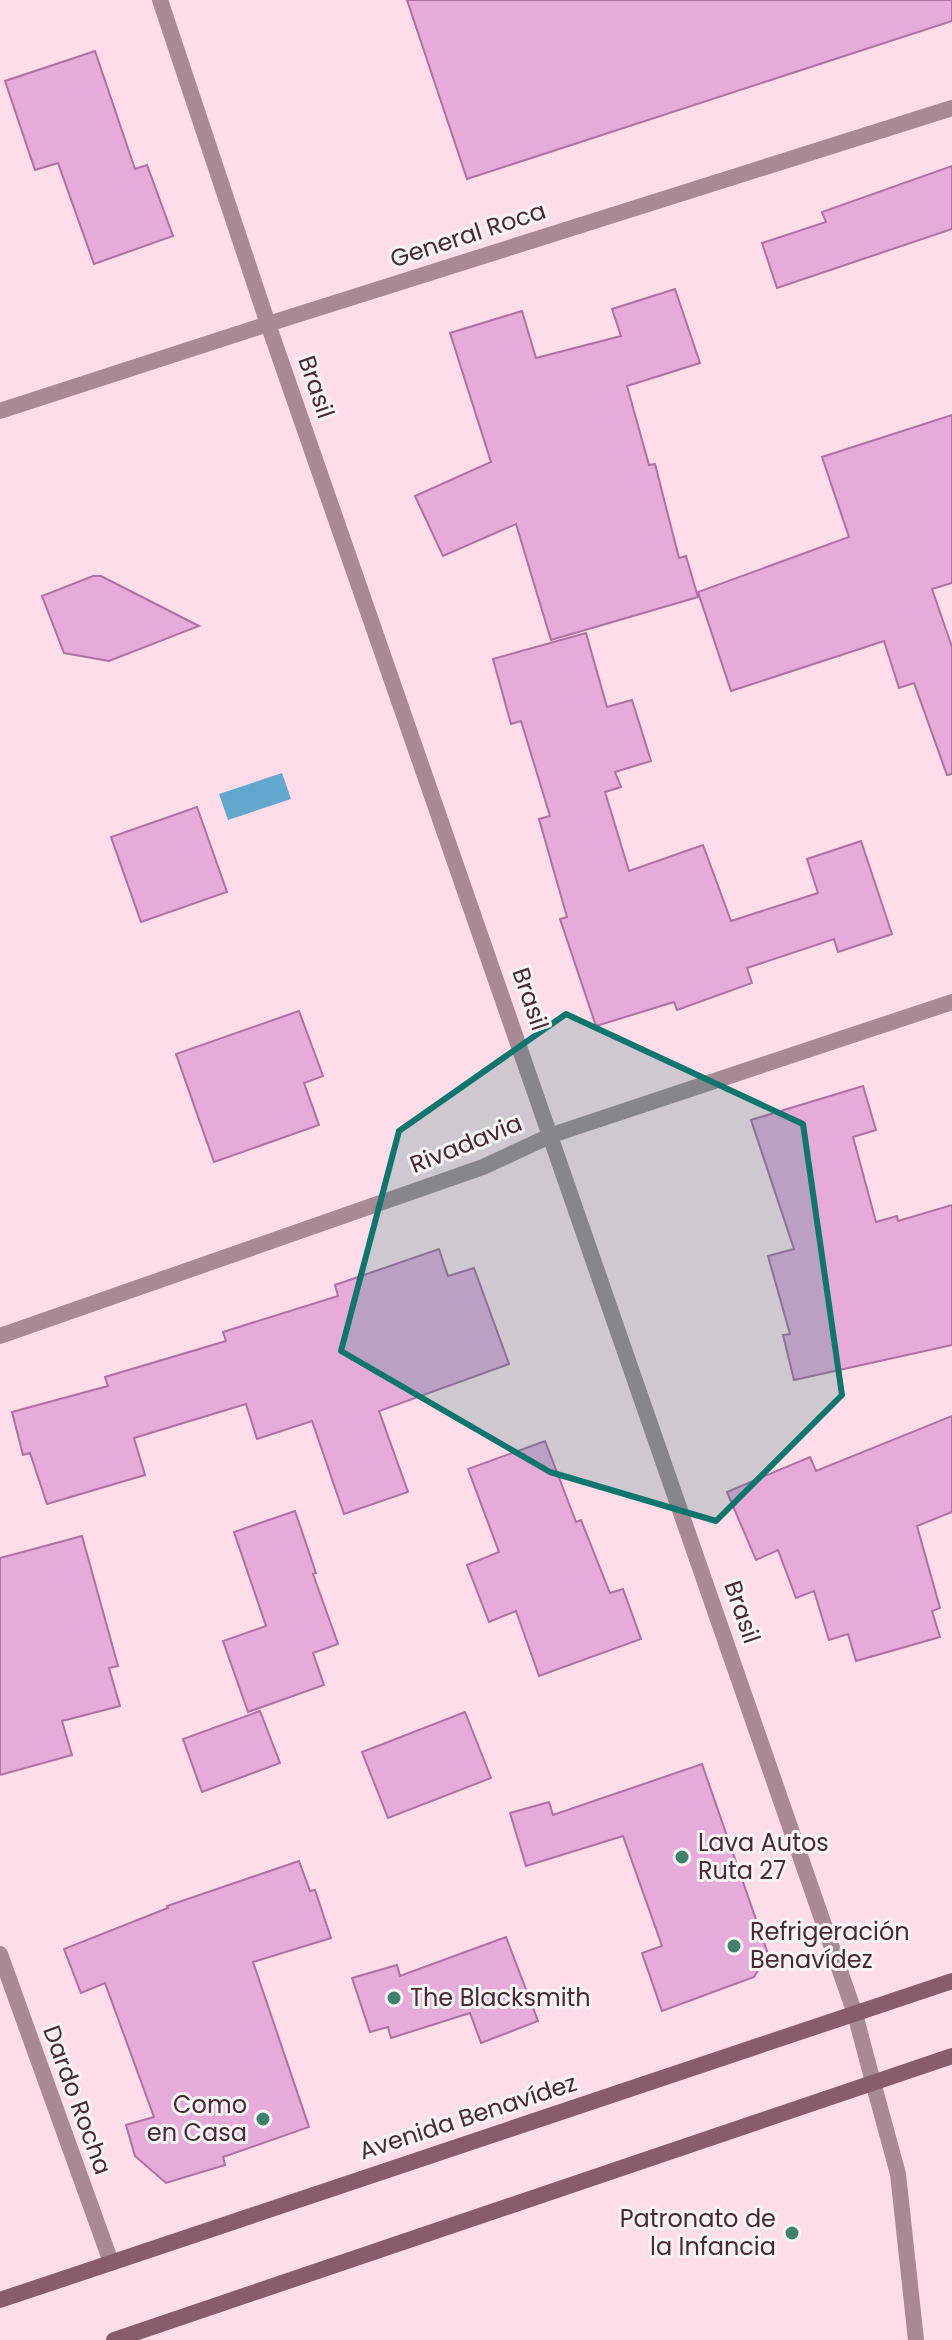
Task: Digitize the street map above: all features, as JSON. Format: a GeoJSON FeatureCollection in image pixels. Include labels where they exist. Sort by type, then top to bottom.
{"type":"FeatureCollection","features":[{"type":"Feature","properties":{"kind":"main road","name":"Avenida Benavídez"},"geometry":{"type":"LineString","coordinates":[[0,2300],[952,1981]]}},
{"type":"Feature","properties":{"kind":"main road"},"geometry":{"type":"LineString","coordinates":[[114,2340],[952,2056]]}},
{"type":"Feature","properties":{"kind":"street","name":"Brasil"},"geometry":{"type":"LineString","coordinates":[[160,0],[268,324],[855,2014],[898,2174],[916,2340]]}},
{"type":"Feature","properties":{"kind":"street","name":"General Roca"},"geometry":{"type":"LineString","coordinates":[[0,411],[952,108]]}},
{"type":"Feature","properties":{"kind":"street","name":"Rivadavia"},"geometry":{"type":"LineString","coordinates":[[0,1336],[483,1167],[552,1135],[952,1002]]}},
{"type":"Feature","properties":{"kind":"street","name":"Dardo Rocha"},"geometry":{"type":"LineString","coordinates":[[0,1954],[111,2262]]}},
{"type":"Feature","properties":{"kind":"highlighted area"},"geometry":{"type":"Polygon","coordinates":[[[566,1014],[803,1124],[842,1395],[716,1521],[550,1472],[341,1351],[399,1131],[566,1014]]]}},
{"type":"Feature","properties":{"kind":"water"},"geometry":{"type":"Polygon","coordinates":[[[282,773],[291,799],[228,820],[219,794],[282,773]]]}},
{"type":"Feature","properties":{"kind":"building"},"geometry":{"type":"Polygon","coordinates":[[[407,0],[952,0],[952,21],[467,179],[407,0]]]}},
{"type":"Feature","properties":{"kind":"building"},"geometry":{"type":"Polygon","coordinates":[[[95,51],[135,169],[147,165],[173,236],[94,264],[58,163],[35,170],[5,81],[95,51]]]}},
{"type":"Feature","properties":{"kind":"building"},"geometry":{"type":"Polygon","coordinates":[[[952,166],[952,229],[777,288],[762,243],[826,222],[822,212],[952,166]]]}},
{"type":"Feature","properties":{"kind":"building"},"geometry":{"type":"Polygon","coordinates":[[[675,289],[700,363],[627,386],[649,465],[655,464],[679,558],[686,556],[698,597],[551,640],[516,524],[443,556],[415,496],[491,462],[450,333],[522,311],[536,358],[621,336],[612,309],[675,289]]]}},
{"type":"Feature","properties":{"kind":"building"},"geometry":{"type":"Polygon","coordinates":[[[952,415],[952,583],[932,589],[952,647],[952,774],[947,775],[914,683],[899,688],[884,641],[731,691],[698,592],[849,537],[822,457],[952,415]]]}},
{"type":"Feature","properties":{"kind":"building"},"geometry":{"type":"Polygon","coordinates":[[[93,576],[101,576],[199,626],[109,661],[64,653],[42,596],[93,576]]]}},
{"type":"Feature","properties":{"kind":"building"},"geometry":{"type":"Polygon","coordinates":[[[586,633],[607,707],[632,700],[651,761],[615,772],[621,787],[605,792],[629,871],[703,845],[731,921],[818,893],[807,859],[861,841],[892,934],[838,952],[834,939],[747,968],[752,983],[677,1010],[674,1002],[596,1026],[560,919],[567,917],[539,819],[550,816],[521,721],[511,724],[493,659],[586,633]]]}},
{"type":"Feature","properties":{"kind":"building"},"geometry":{"type":"Polygon","coordinates":[[[197,807],[227,892],[141,922],[111,837],[197,807]]]}},
{"type":"Feature","properties":{"kind":"building"},"geometry":{"type":"Polygon","coordinates":[[[299,1011],[323,1076],[304,1083],[319,1125],[214,1162],[176,1054],[299,1011]]]}},
{"type":"Feature","properties":{"kind":"building"},"geometry":{"type":"Polygon","coordinates":[[[863,1086],[876,1130],[853,1137],[876,1222],[897,1216],[898,1221],[952,1205],[952,1345],[794,1380],[783,1335],[790,1334],[768,1256],[794,1249],[751,1120],[863,1086]]]}},
{"type":"Feature","properties":{"kind":"building"},"geometry":{"type":"Polygon","coordinates":[[[439,1249],[448,1276],[474,1268],[509,1364],[379,1411],[408,1492],[344,1514],[312,1421],[257,1439],[246,1404],[134,1438],[145,1475],[47,1504],[30,1453],[23,1455],[12,1412],[108,1386],[105,1377],[226,1341],[223,1332],[338,1296],[335,1285],[439,1249]]]}},
{"type":"Feature","properties":{"kind":"building"},"geometry":{"type":"Polygon","coordinates":[[[952,1416],[952,1512],[917,1526],[940,1608],[932,1611],[940,1637],[856,1661],[848,1634],[829,1640],[814,1591],[796,1598],[778,1550],[756,1560],[727,1492],[810,1457],[816,1471],[952,1416]]]}},
{"type":"Feature","properties":{"kind":"building"},"geometry":{"type":"Polygon","coordinates":[[[545,1441],[576,1522],[581,1520],[610,1593],[623,1589],[641,1639],[539,1676],[516,1611],[489,1622],[467,1565],[499,1552],[468,1469],[545,1441]]]}},
{"type":"Feature","properties":{"kind":"building"},"geometry":{"type":"Polygon","coordinates":[[[295,1511],[338,1644],[313,1653],[324,1685],[248,1712],[223,1641],[266,1626],[234,1532],[295,1511]]]}},
{"type":"Feature","properties":{"kind":"building"},"geometry":{"type":"Polygon","coordinates":[[[82,1536],[118,1666],[109,1668],[120,1706],[62,1721],[72,1755],[0,1775],[0,1558],[82,1536]]]}},
{"type":"Feature","properties":{"kind":"building"},"geometry":{"type":"Polygon","coordinates":[[[260,1711],[280,1763],[202,1792],[183,1739],[260,1711]]]}},
{"type":"Feature","properties":{"kind":"building"},"geometry":{"type":"Polygon","coordinates":[[[465,1712],[491,1778],[388,1818],[362,1752],[465,1712]]]}},
{"type":"Feature","properties":{"kind":"building","name":"Lava Autos Ruta 27"},"geometry":{"type":"Polygon","coordinates":[[[702,1764],[768,1954],[754,1977],[662,2011],[642,1953],[662,1946],[623,1836],[526,1866],[510,1813],[549,1802],[553,1815],[702,1764]]]}},
{"type":"Feature","properties":{"kind":"building"},"geometry":{"type":"Polygon","coordinates":[[[299,1861],[310,1891],[315,1890],[331,1938],[253,1962],[309,2127],[223,2157],[225,2165],[166,2183],[135,2156],[126,2125],[154,2117],[105,1983],[81,1993],[64,1949],[167,1906],[299,1861]]]}},
{"type":"Feature","properties":{"kind":"building"},"geometry":{"type":"Polygon","coordinates":[[[506,1937],[538,2021],[481,2043],[470,2013],[391,2038],[388,2027],[370,2032],[352,1978],[397,1965],[400,1976],[506,1937]]]}},
{"type":"Feature","properties":{"kind":"place","name":"Lava Autos Ruta 27"},"geometry":{"type":"Point","coordinates":[682,1857]}},
{"type":"Feature","properties":{"kind":"place","name":"Refrigeración Benavídez"},"geometry":{"type":"Point","coordinates":[734,1946]}},
{"type":"Feature","properties":{"kind":"place","name":"The Blacksmith"},"geometry":{"type":"Point","coordinates":[394,1998]}},
{"type":"Feature","properties":{"kind":"place","name":"Como en Casa"},"geometry":{"type":"Point","coordinates":[263,2119]}},
{"type":"Feature","properties":{"kind":"place","name":"Patronato de la Infancia"},"geometry":{"type":"Point","coordinates":[792,2233]}}]}
